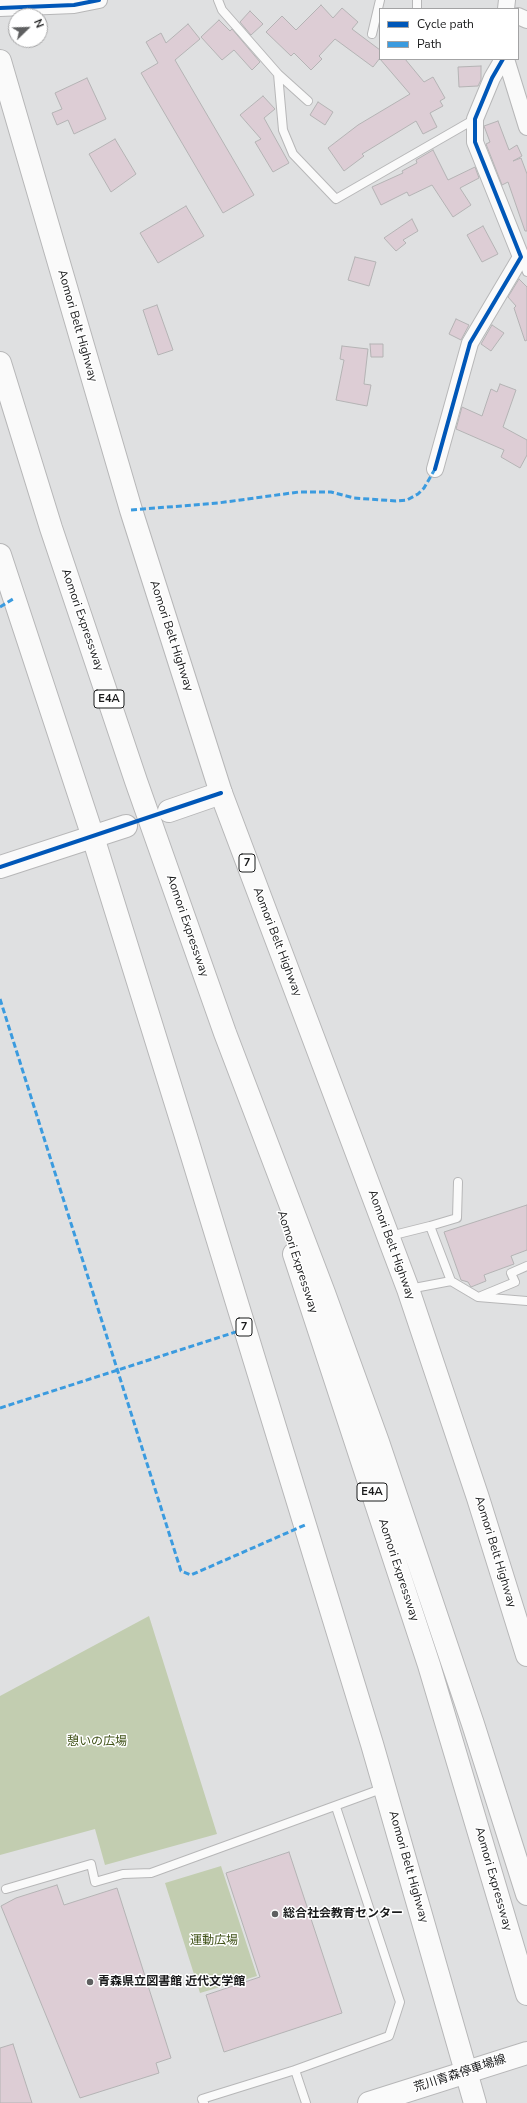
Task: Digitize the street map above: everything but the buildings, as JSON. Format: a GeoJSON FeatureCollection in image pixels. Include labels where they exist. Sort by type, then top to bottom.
{"type":"FeatureCollection","features":[{"type":"Feature","properties":{"kind":"main road","name":"Aomori Belt Highway"},"geometry":{"type":"LineString","coordinates":[[0,61],[131,510],[221,793],[408,1289],[478,1498],[523,1626],[527,1655]]}},
{"type":"Feature","properties":{"kind":"main road","name":"Aomori Expressway"},"geometry":{"type":"LineString","coordinates":[[0,363],[51,528],[136,782],[225,1033],[324,1293],[378,1442],[470,1717],[527,1894]]}},
{"type":"Feature","properties":{"kind":"main road","name":"Aomori Belt Highway"},"geometry":{"type":"LineString","coordinates":[[0,555],[93,837],[385,1788],[468,2071],[475,2103]]}},
{"type":"Feature","properties":{"kind":"main road"},"geometry":{"type":"LineString","coordinates":[[169,811],[221,793]]}},
{"type":"Feature","properties":{"kind":"main road"},"geometry":{"type":"LineString","coordinates":[[0,867],[126,826]]}},
{"type":"Feature","properties":{"kind":"main road","name":"Aomori Expressway"},"geometry":{"type":"LineString","coordinates":[[225,1033],[310,1304],[432,1673],[527,1994]]}},
{"type":"Feature","properties":{"kind":"main road","name":"荒川青森停車場線"},"geometry":{"type":"LineString","coordinates":[[369,2103],[527,2053]]}},
{"type":"Feature","properties":{"kind":"street"},"geometry":{"type":"LineString","coordinates":[[0,8],[74,5],[99,0]]}},
{"type":"Feature","properties":{"kind":"street"},"geometry":{"type":"LineString","coordinates":[[435,468],[470,343],[521,257],[475,142],[475,119],[492,78],[502,60]]}},
{"type":"Feature","properties":{"kind":"street"},"geometry":{"type":"LineString","coordinates":[[506,60],[527,128]]}},
{"type":"Feature","properties":{"kind":"lane"},"geometry":{"type":"LineString","coordinates":[[218,0],[222,10],[278,74],[308,101]]}},
{"type":"Feature","properties":{"kind":"lane"},"geometry":{"type":"LineString","coordinates":[[372,34],[380,0]]}},
{"type":"Feature","properties":{"kind":"lane"},"geometry":{"type":"LineString","coordinates":[[278,74],[283,130],[293,154],[336,199],[475,119]]}},
{"type":"Feature","properties":{"kind":"lane"},"geometry":{"type":"LineString","coordinates":[[521,257],[527,272]]}},
{"type":"Feature","properties":{"kind":"lane"},"geometry":{"type":"LineString","coordinates":[[388,1237],[457,1218],[458,1182]]}},
{"type":"Feature","properties":{"kind":"lane"},"geometry":{"type":"LineString","coordinates":[[430,1226],[451,1281],[478,1297],[527,1301]]}},
{"type":"Feature","properties":{"kind":"lane"},"geometry":{"type":"LineString","coordinates":[[478,1297],[515,1282],[511,1273],[527,1266]]}},
{"type":"Feature","properties":{"kind":"lane"},"geometry":{"type":"LineString","coordinates":[[408,1289],[451,1281]]}},
{"type":"Feature","properties":{"kind":"lane"},"geometry":{"type":"LineString","coordinates":[[6,1889],[92,1864],[95,1882],[123,1874],[150,1873],[336,1807],[385,1788]]}},
{"type":"Feature","properties":{"kind":"lane"},"geometry":{"type":"LineString","coordinates":[[204,2103],[202,2099],[295,2070],[389,2036],[400,2002],[336,1807]]}},
{"type":"Feature","properties":{"kind":"lane"},"geometry":{"type":"LineString","coordinates":[[295,2070],[306,2103]]}},
{"type":"Feature","properties":{"kind":"green space","name":"憩いの広場"},"geometry":{"type":"Polygon","coordinates":[[[149,1616],[217,1834],[105,1865],[95,1829],[0,1855],[0,1696],[149,1616]]]}},
{"type":"Feature","properties":{"kind":"green space","name":"運動広場"},"geometry":{"type":"Polygon","coordinates":[[[221,1866],[257,1976],[200,1993],[165,1883],[221,1866]]]}},
{"type":"Feature","properties":{"kind":"marked path"},"geometry":{"type":"LineString","coordinates":[[131,510],[218,503],[299,492],[331,492],[354,498],[396,501],[407,500],[418,494],[424,488],[435,469]]}},
{"type":"Feature","properties":{"kind":"marked path"},"geometry":{"type":"LineString","coordinates":[[0,607],[13,599]]}},
{"type":"Feature","properties":{"kind":"marked path"},"geometry":{"type":"LineString","coordinates":[[0,999],[181,1571],[191,1575],[305,1525]]}},
{"type":"Feature","properties":{"kind":"marked path"},"geometry":{"type":"LineString","coordinates":[[0,1408],[245,1329]]}},
{"type":"Feature","properties":{"kind":"cycle path"},"geometry":{"type":"LineString","coordinates":[[0,8],[74,5],[99,0]]}},
{"type":"Feature","properties":{"kind":"cycle path"},"geometry":{"type":"LineString","coordinates":[[435,469],[470,343],[521,257],[475,142],[475,119],[492,78],[502,60]]}},
{"type":"Feature","properties":{"kind":"cycle path"},"geometry":{"type":"LineString","coordinates":[[0,867],[221,793]]}},
{"type":"Feature","properties":{"kind":"place","name":"総合社会教育センター"},"geometry":{"type":"Point","coordinates":[275,1914]}},
{"type":"Feature","properties":{"kind":"place","name":"青森県立図書館 近代文学館"},"geometry":{"type":"Point","coordinates":[90,1982]}}]}
